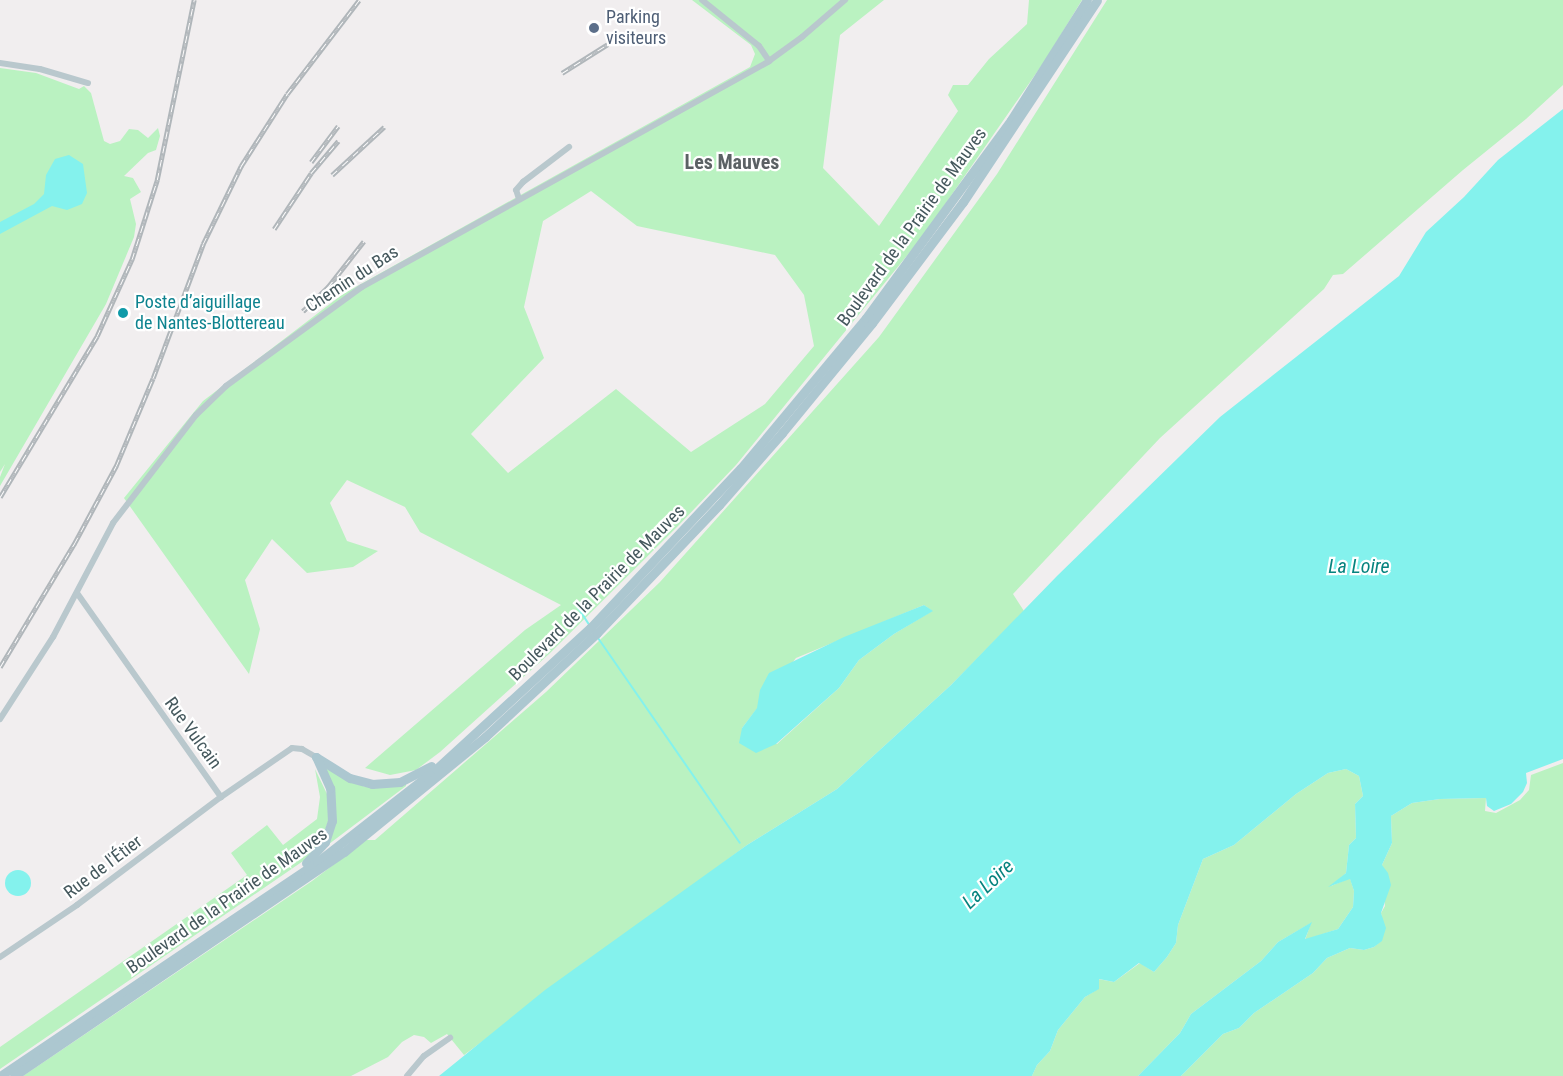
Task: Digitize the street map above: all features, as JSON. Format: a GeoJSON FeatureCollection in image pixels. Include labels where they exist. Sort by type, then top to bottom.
{"type":"FeatureCollection","features":[{"type":"Feature","properties":{"kind":"main road","name":"Boulevard de la Prairie de Mauves"},"geometry":{"type":"LineString","coordinates":[[0,1076],[317,861],[436,769],[535,680],[651,566],[741,468],[828,365],[957,197],[1011,120],[1087,0]]}},
{"type":"Feature","properties":{"kind":"main road","name":"Boulevard de la Prairie de Mauves"},"geometry":{"type":"LineString","coordinates":[[14,1076],[344,852],[485,737],[597,633],[719,505],[872,323],[963,202],[1097,0]]}},
{"type":"Feature","properties":{"kind":"main road"},"geometry":{"type":"LineString","coordinates":[[316,757],[359,782],[380,785],[400,782],[415,776],[441,758],[535,680]]}},
{"type":"Feature","properties":{"kind":"main road"},"geometry":{"type":"LineString","coordinates":[[91,1015],[118,993],[313,858],[325,842],[332,809],[330,788],[316,757]]}},
{"type":"Feature","properties":{"kind":"street"},"geometry":{"type":"LineString","coordinates":[[702,0],[759,46],[769,61]]}},
{"type":"Feature","properties":{"kind":"street","name":"Chemin du Bas"},"geometry":{"type":"LineString","coordinates":[[0,718],[77,593],[113,523],[210,400],[362,286],[769,61],[845,0]]}},
{"type":"Feature","properties":{"kind":"street"},"geometry":{"type":"LineString","coordinates":[[0,63],[40,69],[88,83]]}},
{"type":"Feature","properties":{"kind":"street"},"geometry":{"type":"LineString","coordinates":[[519,199],[516,190],[523,182],[569,147]]}},
{"type":"Feature","properties":{"kind":"street","name":"Rue Vulcain"},"geometry":{"type":"LineString","coordinates":[[77,593],[221,797],[292,748],[302,749],[316,757]]}},
{"type":"Feature","properties":{"kind":"street","name":"Rue de l'Étier"},"geometry":{"type":"LineString","coordinates":[[0,957],[77,905],[221,797]]}},
{"type":"Feature","properties":{"kind":"street"},"geometry":{"type":"LineString","coordinates":[[406,1076],[424,1056],[450,1038]]}},
{"type":"Feature","properties":{"kind":"green space"},"geometry":{"type":"Polygon","coordinates":[[[692,0],[884,0],[840,35],[823,168],[879,226],[958,111],[948,95],[953,85],[968,85],[989,59],[1027,24],[1029,0],[1082,0],[1046,59],[923,236],[736,465],[549,654],[440,752],[416,770],[390,775],[365,768],[525,630],[561,605],[420,532],[405,507],[347,480],[330,503],[347,541],[378,551],[353,567],[307,573],[272,539],[245,580],[260,629],[249,674],[124,498],[203,401],[343,294],[750,67],[755,54],[751,45],[692,0]],[[591,191],[543,221],[524,307],[544,358],[471,434],[508,473],[616,389],[691,452],[765,404],[814,346],[804,295],[775,255],[637,226],[591,191]]]}},
{"type":"Feature","properties":{"kind":"green space"},"geometry":{"type":"Polygon","coordinates":[[[1107,0],[1563,0],[1563,85],[1343,274],[1333,275],[1324,289],[1160,438],[1013,594],[1024,611],[951,685],[837,789],[747,845],[464,1055],[447,1034],[431,1043],[424,1037],[414,1035],[402,1042],[388,1057],[351,1076],[23,1076],[312,881],[366,840],[375,840],[546,692],[660,582],[879,337],[997,174],[1107,0]],[[924,605],[796,658],[742,728],[777,744],[839,688],[859,660],[894,634],[932,611],[924,605]]]}},
{"type":"Feature","properties":{"kind":"green space"},"geometry":{"type":"Polygon","coordinates":[[[0,68],[36,73],[79,89],[84,86],[91,93],[104,141],[110,144],[120,141],[129,129],[138,130],[148,138],[158,128],[160,136],[156,150],[148,153],[124,176],[133,178],[141,192],[130,199],[136,224],[134,237],[106,304],[0,486],[0,477],[5,464],[0,472],[0,68]]]}},
{"type":"Feature","properties":{"kind":"green space"},"geometry":{"type":"Polygon","coordinates":[[[1563,763],[1563,1076],[1181,1076],[1223,1034],[1239,1028],[1254,1013],[1313,973],[1327,958],[1350,948],[1364,950],[1374,947],[1381,941],[1383,924],[1381,913],[1385,906],[1382,865],[1392,843],[1391,816],[1412,803],[1440,799],[1486,798],[1485,811],[1496,813],[1520,800],[1529,790],[1531,775],[1563,763]]]}},
{"type":"Feature","properties":{"kind":"green space"},"geometry":{"type":"Polygon","coordinates":[[[323,767],[365,787],[398,787],[406,784],[406,786],[325,847],[335,826],[335,803],[323,767]]]}},
{"type":"Feature","properties":{"kind":"green space"},"geometry":{"type":"Polygon","coordinates":[[[315,769],[327,794],[330,816],[321,842],[309,857],[0,1069],[0,1047],[247,875],[231,853],[267,825],[283,845],[317,819],[320,797],[315,769]]]}},
{"type":"Feature","properties":{"kind":"green space"},"geometry":{"type":"Polygon","coordinates":[[[1346,769],[1359,776],[1363,796],[1355,804],[1356,838],[1349,845],[1346,873],[1331,886],[1350,878],[1354,891],[1353,907],[1338,929],[1305,940],[1311,923],[1278,942],[1261,961],[1191,1014],[1180,1033],[1138,1076],[1032,1076],[1037,1065],[1050,1051],[1058,1030],[1085,997],[1098,989],[1098,979],[1114,982],[1140,963],[1154,972],[1167,957],[1176,943],[1178,925],[1203,859],[1234,845],[1296,794],[1328,773],[1346,769]]]}},
{"type":"Feature","properties":{"kind":"water","name":"La Loire"},"geometry":{"type":"Polygon","coordinates":[[[1563,109],[1563,759],[1526,773],[1527,783],[1523,792],[1511,804],[1494,811],[1487,806],[1486,798],[1440,799],[1412,803],[1391,816],[1392,843],[1382,865],[1388,873],[1391,885],[1381,913],[1386,928],[1382,941],[1374,947],[1364,950],[1350,948],[1327,958],[1313,973],[1254,1013],[1239,1028],[1223,1034],[1181,1076],[1138,1076],[1180,1033],[1191,1014],[1261,961],[1278,942],[1312,922],[1305,939],[1338,929],[1353,907],[1354,891],[1350,879],[1328,887],[1346,873],[1349,845],[1356,838],[1355,804],[1363,796],[1359,776],[1346,769],[1328,773],[1296,794],[1234,845],[1203,859],[1178,925],[1176,943],[1167,957],[1154,972],[1139,963],[1114,982],[1099,979],[1099,989],[1085,997],[1058,1030],[1050,1051],[1037,1065],[1032,1076],[439,1076],[545,990],[747,845],[837,789],[951,685],[1057,576],[1220,417],[1399,276],[1426,232],[1464,197],[1498,160],[1563,109]]]}},
{"type":"Feature","properties":{"kind":"water"},"geometry":{"type":"Polygon","coordinates":[[[69,155],[83,164],[87,193],[82,204],[67,210],[52,206],[0,234],[0,222],[34,204],[44,194],[46,175],[55,159],[69,155]]]}},
{"type":"Feature","properties":{"kind":"water"},"geometry":{"type":"Polygon","coordinates":[[[924,605],[933,611],[894,634],[859,660],[839,688],[776,744],[756,753],[739,743],[742,728],[757,708],[760,690],[769,673],[844,637],[924,605]]]}},
{"type":"Feature","properties":{"kind":"water"},"geometry":{"type":"Polygon","coordinates":[[[18,870],[28,873],[31,883],[28,893],[18,896],[8,893],[5,883],[8,873],[18,870]]]}},
{"type":"Feature","properties":{"kind":"waterway"},"geometry":{"type":"LineString","coordinates":[[575,603],[590,626]]}},
{"type":"Feature","properties":{"kind":"waterway"},"geometry":{"type":"LineString","coordinates":[[598,638],[740,843]]}},
{"type":"Feature","properties":{"kind":"railway"},"geometry":{"type":"LineString","coordinates":[[0,497],[97,336],[132,259],[157,180],[194,0]]}},
{"type":"Feature","properties":{"kind":"railway"},"geometry":{"type":"LineString","coordinates":[[0,667],[74,544],[116,466],[153,378],[203,244],[241,166],[287,94],[359,0]]}},
{"type":"Feature","properties":{"kind":"railway"},"geometry":{"type":"LineString","coordinates":[[562,73],[608,44]]}},
{"type":"Feature","properties":{"kind":"railway"},"geometry":{"type":"LineString","coordinates":[[311,162],[338,126]]}},
{"type":"Feature","properties":{"kind":"railway"},"geometry":{"type":"LineString","coordinates":[[332,175],[384,127]]}},
{"type":"Feature","properties":{"kind":"railway"},"geometry":{"type":"LineString","coordinates":[[274,229],[311,173],[338,141]]}},
{"type":"Feature","properties":{"kind":"railway"},"geometry":{"type":"LineString","coordinates":[[326,292],[303,311],[328,287],[364,241]]}},
{"type":"Feature","properties":{"kind":"place","name":"Parking visiteurs"},"geometry":{"type":"Point","coordinates":[594,28]}},
{"type":"Feature","properties":{"kind":"place","name":"Poste d’aiguillage de Nantes-Blottereau"},"geometry":{"type":"Point","coordinates":[123,313]}},
{"type":"Feature","properties":{"kind":"district","name":"Les Mauves"},"geometry":{"type":"Point","coordinates":[732,162]}}]}
